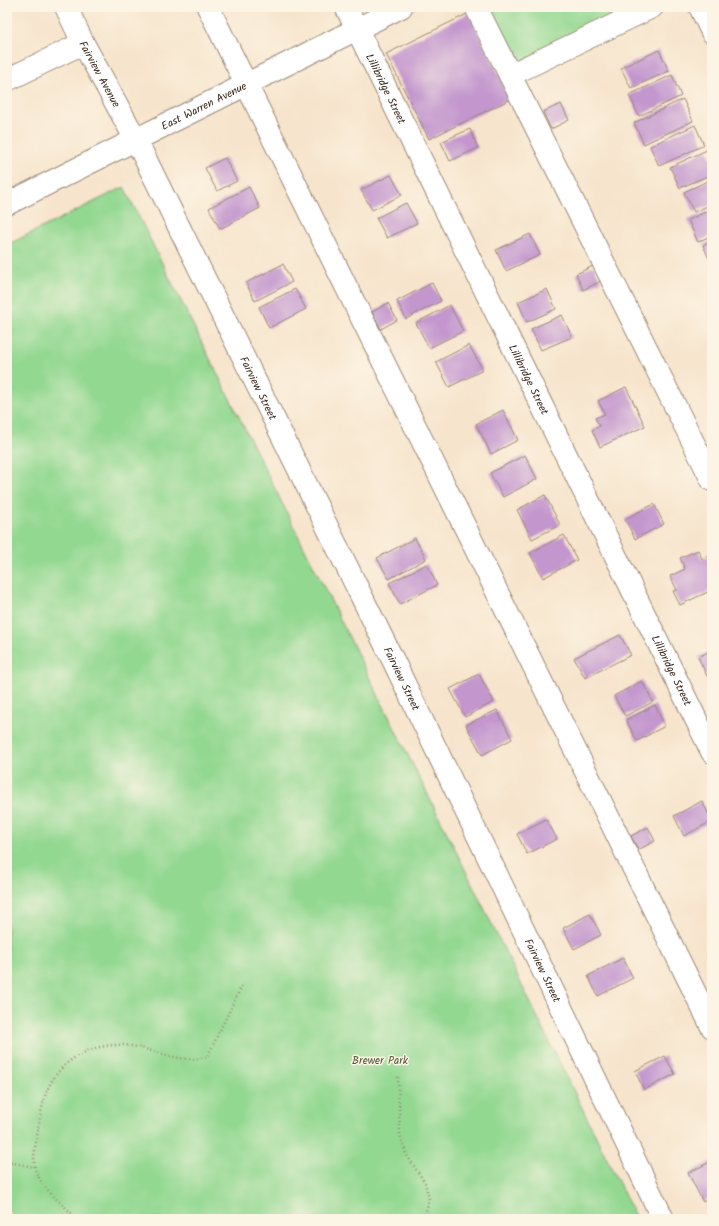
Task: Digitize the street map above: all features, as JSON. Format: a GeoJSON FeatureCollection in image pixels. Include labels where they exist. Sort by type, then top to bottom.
{"type":"FeatureCollection","features":[{"type":"Feature","properties":{"kind":"street","name":"Fairview Avenue"},"geometry":{"type":"LineString","coordinates":[[66,7],[83,43],[136,140]]}},
{"type":"Feature","properties":{"kind":"street"},"geometry":{"type":"LineString","coordinates":[[208,7],[712,1027]]}},
{"type":"Feature","properties":{"kind":"street","name":"Lillibridge Street"},"geometry":{"type":"LineString","coordinates":[[346,7],[712,752]]}},
{"type":"Feature","properties":{"kind":"street","name":"East Warren Avenue"},"geometry":{"type":"LineString","coordinates":[[7,204],[246,85],[356,28],[401,7]]}},
{"type":"Feature","properties":{"kind":"street"},"geometry":{"type":"LineString","coordinates":[[476,7],[712,480]]}},
{"type":"Feature","properties":{"kind":"street"},"geometry":{"type":"LineString","coordinates":[[510,75],[652,7]]}},
{"type":"Feature","properties":{"kind":"street"},"geometry":{"type":"LineString","coordinates":[[700,7],[712,32]]}},
{"type":"Feature","properties":{"kind":"street"},"geometry":{"type":"LineString","coordinates":[[7,80],[83,43]]}},
{"type":"Feature","properties":{"kind":"street","name":"Fairview Street"},"geometry":{"type":"LineString","coordinates":[[136,140],[396,668],[663,1219]]}},
{"type":"Feature","properties":{"kind":"path"},"geometry":{"type":"LineString","coordinates":[[77,1219],[42,1183],[34,1167],[36,1141],[46,1095],[54,1077],[67,1062],[79,1054],[114,1045],[131,1045],[172,1056],[192,1059],[207,1057],[243,983]]}},
{"type":"Feature","properties":{"kind":"path"},"geometry":{"type":"LineString","coordinates":[[398,1077],[400,1135],[406,1154],[425,1183],[429,1199],[424,1219]]}},
{"type":"Feature","properties":{"kind":"path"},"geometry":{"type":"LineString","coordinates":[[7,1162],[34,1167]]}},
{"type":"Feature","properties":{"kind":"green space"},"geometry":{"type":"Polygon","coordinates":[[[484,7],[635,7],[512,66],[484,7]]]}},
{"type":"Feature","properties":{"kind":"green space","name":"Brewer Park"},"geometry":{"type":"Polygon","coordinates":[[[124,187],[452,843],[635,1216],[629,1219],[14,1219],[7,1206],[7,245],[124,187]]]}},
{"type":"Feature","properties":{"kind":"building"},"geometry":{"type":"Polygon","coordinates":[[[469,13],[511,99],[429,139],[386,54],[469,13]]]}},
{"type":"Feature","properties":{"kind":"building"},"geometry":{"type":"Polygon","coordinates":[[[659,50],[669,71],[631,88],[621,68],[659,50]]]}},
{"type":"Feature","properties":{"kind":"building"},"geometry":{"type":"Polygon","coordinates":[[[672,75],[681,96],[639,116],[629,95],[672,75]]]}},
{"type":"Feature","properties":{"kind":"building"},"geometry":{"type":"Polygon","coordinates":[[[683,99],[693,121],[644,144],[634,123],[683,99]]]}},
{"type":"Feature","properties":{"kind":"building"},"geometry":{"type":"Polygon","coordinates":[[[561,104],[569,120],[551,129],[543,112],[561,104]]]}},
{"type":"Feature","properties":{"kind":"building"},"geometry":{"type":"Polygon","coordinates":[[[695,125],[704,145],[659,166],[650,146],[695,125]]]}},
{"type":"Feature","properties":{"kind":"building"},"geometry":{"type":"Polygon","coordinates":[[[470,129],[478,148],[450,161],[441,142],[470,129]]]}},
{"type":"Feature","properties":{"kind":"building"},"geometry":{"type":"Polygon","coordinates":[[[707,150],[712,160],[712,174],[680,188],[670,167],[707,150]]]}},
{"type":"Feature","properties":{"kind":"building"},"geometry":{"type":"Polygon","coordinates":[[[225,158],[237,181],[217,191],[205,168],[225,158]]]}},
{"type":"Feature","properties":{"kind":"building"},"geometry":{"type":"Polygon","coordinates":[[[391,175],[402,195],[372,210],[361,190],[391,175]]]}},
{"type":"Feature","properties":{"kind":"building"},"geometry":{"type":"Polygon","coordinates":[[[712,179],[712,204],[694,212],[684,192],[712,179]]]}},
{"type":"Feature","properties":{"kind":"building"},"geometry":{"type":"Polygon","coordinates":[[[249,187],[260,208],[220,229],[209,208],[249,187]]]}},
{"type":"Feature","properties":{"kind":"building"},"geometry":{"type":"Polygon","coordinates":[[[406,203],[417,223],[387,238],[376,218],[406,203]]]}},
{"type":"Feature","properties":{"kind":"building"},"geometry":{"type":"Polygon","coordinates":[[[712,209],[712,235],[698,242],[688,220],[712,209]]]}},
{"type":"Feature","properties":{"kind":"building"},"geometry":{"type":"Polygon","coordinates":[[[530,234],[540,255],[506,271],[496,250],[530,234]]]}},
{"type":"Feature","properties":{"kind":"building"},"geometry":{"type":"Polygon","coordinates":[[[712,240],[712,265],[703,245],[712,240]]]}},
{"type":"Feature","properties":{"kind":"building"},"geometry":{"type":"Polygon","coordinates":[[[283,264],[292,282],[255,301],[246,283],[283,264]]]}},
{"type":"Feature","properties":{"kind":"building"},"geometry":{"type":"Polygon","coordinates":[[[593,266],[601,281],[583,290],[576,274],[593,266]]]}},
{"type":"Feature","properties":{"kind":"building"},"geometry":{"type":"Polygon","coordinates":[[[432,283],[441,301],[406,319],[397,301],[432,283]]]}},
{"type":"Feature","properties":{"kind":"building"},"geometry":{"type":"Polygon","coordinates":[[[295,289],[306,309],[269,328],[259,307],[295,289]]]}},
{"type":"Feature","properties":{"kind":"building"},"geometry":{"type":"Polygon","coordinates":[[[547,289],[556,309],[527,322],[518,302],[547,289]]]}},
{"type":"Feature","properties":{"kind":"building"},"geometry":{"type":"Polygon","coordinates":[[[388,303],[397,320],[381,329],[372,312],[388,303]]]}},
{"type":"Feature","properties":{"kind":"building"},"geometry":{"type":"Polygon","coordinates":[[[450,305],[463,331],[429,348],[416,323],[450,305]]]}},
{"type":"Feature","properties":{"kind":"building"},"geometry":{"type":"Polygon","coordinates":[[[562,315],[572,337],[541,350],[531,329],[562,315]]]}},
{"type":"Feature","properties":{"kind":"building"},"geometry":{"type":"Polygon","coordinates":[[[469,345],[483,370],[449,387],[436,362],[469,345]]]}},
{"type":"Feature","properties":{"kind":"building"},"geometry":{"type":"Polygon","coordinates":[[[626,387],[645,426],[600,447],[592,430],[600,426],[595,418],[605,414],[598,401],[626,387]]]}},
{"type":"Feature","properties":{"kind":"building"},"geometry":{"type":"Polygon","coordinates":[[[503,410],[518,440],[491,454],[476,424],[503,410]]]}},
{"type":"Feature","properties":{"kind":"building"},"geometry":{"type":"Polygon","coordinates":[[[525,455],[537,479],[503,497],[490,473],[525,455]]]}},
{"type":"Feature","properties":{"kind":"building"},"geometry":{"type":"Polygon","coordinates":[[[545,495],[560,525],[532,539],[517,510],[545,495]]]}},
{"type":"Feature","properties":{"kind":"building"},"geometry":{"type":"Polygon","coordinates":[[[654,504],[664,524],[635,539],[625,519],[654,504]]]}},
{"type":"Feature","properties":{"kind":"building"},"geometry":{"type":"Polygon","coordinates":[[[564,535],[577,560],[543,578],[530,553],[564,535]]]}},
{"type":"Feature","properties":{"kind":"building"},"geometry":{"type":"Polygon","coordinates":[[[415,538],[426,559],[389,579],[377,558],[415,538]]]}},
{"type":"Feature","properties":{"kind":"building"},"geometry":{"type":"Polygon","coordinates":[[[698,550],[702,559],[707,556],[712,566],[712,590],[680,605],[673,591],[677,590],[670,576],[685,569],[680,558],[698,550]]]}},
{"type":"Feature","properties":{"kind":"building"},"geometry":{"type":"Polygon","coordinates":[[[427,564],[437,585],[400,604],[389,583],[427,564]]]}},
{"type":"Feature","properties":{"kind":"building"},"geometry":{"type":"Polygon","coordinates":[[[620,635],[631,655],[585,678],[574,658],[620,635]]]}},
{"type":"Feature","properties":{"kind":"building"},"geometry":{"type":"Polygon","coordinates":[[[712,650],[712,673],[707,676],[698,657],[712,650]]]}},
{"type":"Feature","properties":{"kind":"building"},"geometry":{"type":"Polygon","coordinates":[[[479,674],[494,702],[465,717],[450,689],[479,674]]]}},
{"type":"Feature","properties":{"kind":"building"},"geometry":{"type":"Polygon","coordinates":[[[642,681],[653,702],[625,716],[614,696],[642,681]]]}},
{"type":"Feature","properties":{"kind":"building"},"geometry":{"type":"Polygon","coordinates":[[[655,705],[665,726],[637,741],[626,720],[655,705]]]}},
{"type":"Feature","properties":{"kind":"building"},"geometry":{"type":"Polygon","coordinates":[[[497,710],[512,739],[482,755],[466,725],[497,710]]]}},
{"type":"Feature","properties":{"kind":"building"},"geometry":{"type":"Polygon","coordinates":[[[702,801],[712,821],[684,836],[674,816],[702,801]]]}},
{"type":"Feature","properties":{"kind":"building"},"geometry":{"type":"Polygon","coordinates":[[[546,819],[557,839],[527,854],[517,834],[546,819]]]}},
{"type":"Feature","properties":{"kind":"building"},"geometry":{"type":"Polygon","coordinates":[[[648,827],[655,841],[638,850],[631,836],[648,827]]]}},
{"type":"Feature","properties":{"kind":"building"},"geometry":{"type":"Polygon","coordinates":[[[590,914],[601,935],[574,949],[563,928],[590,914]]]}},
{"type":"Feature","properties":{"kind":"building"},"geometry":{"type":"Polygon","coordinates":[[[623,958],[633,978],[598,996],[588,976],[623,958]]]}},
{"type":"Feature","properties":{"kind":"building"},"geometry":{"type":"Polygon","coordinates":[[[665,1056],[675,1074],[644,1090],[635,1071],[665,1056]]]}},
{"type":"Feature","properties":{"kind":"building"},"geometry":{"type":"Polygon","coordinates":[[[712,1161],[712,1197],[703,1202],[688,1173],[712,1161]]]}}]}
